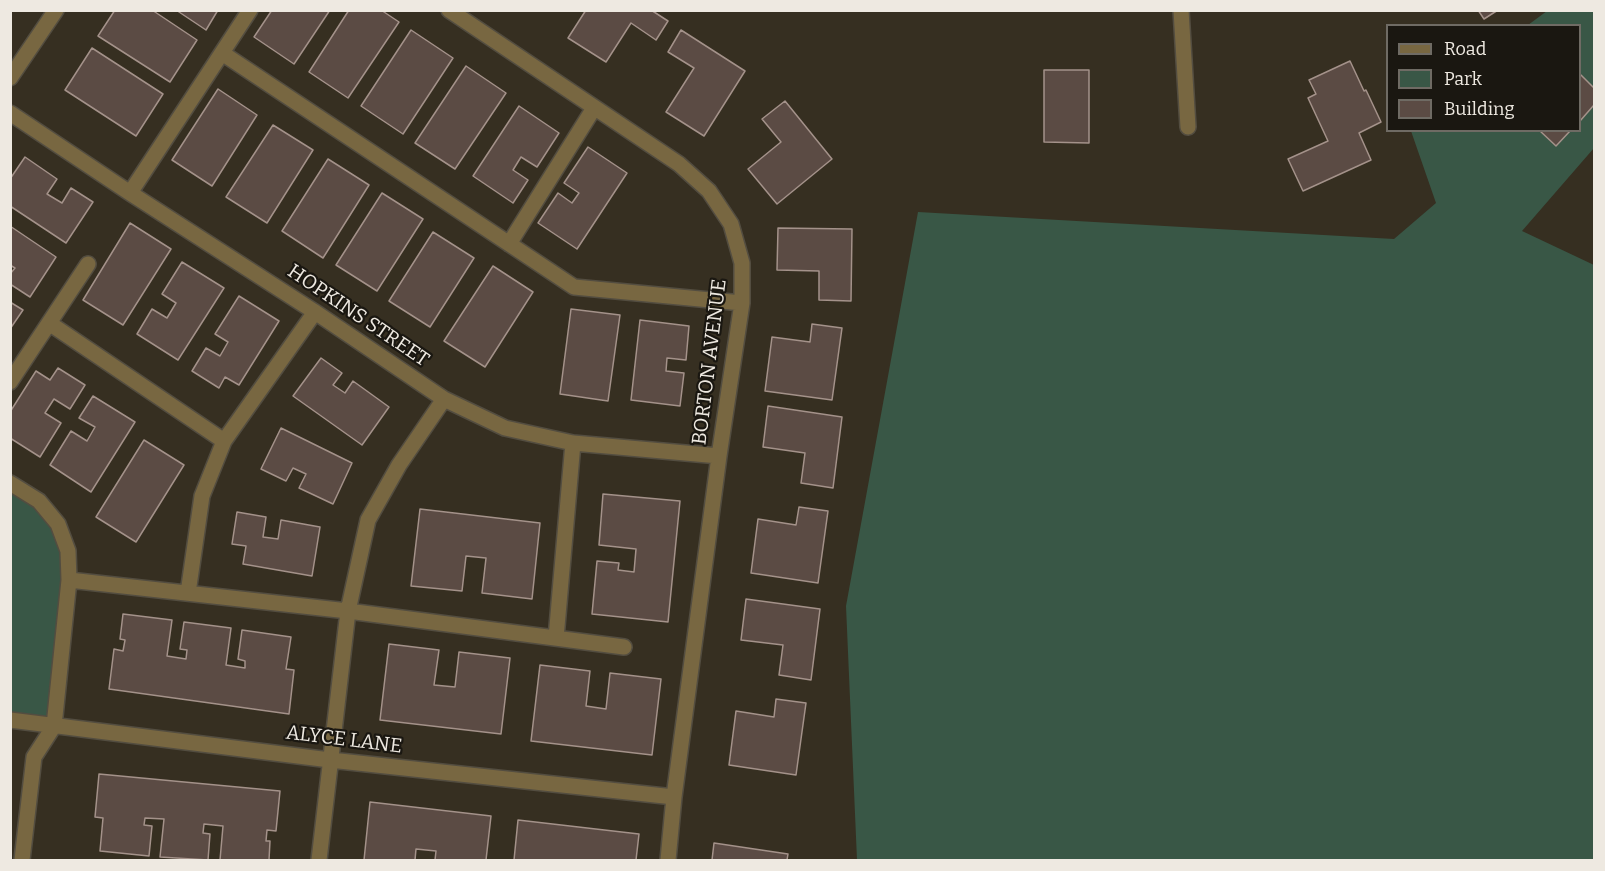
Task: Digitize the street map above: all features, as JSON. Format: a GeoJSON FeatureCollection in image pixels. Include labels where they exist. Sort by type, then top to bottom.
{"type":"FeatureCollection","features":[{"type":"Feature","properties":{"kind":"street"},"geometry":{"type":"LineString","coordinates":[[10,78],[56,10]]}},
{"type":"Feature","properties":{"kind":"street"},"geometry":{"type":"LineString","coordinates":[[130,193],[250,10]]}},
{"type":"Feature","properties":{"kind":"street","name":"BORTON AVENUE"},"geometry":{"type":"LineString","coordinates":[[449,10],[679,164],[709,191],[731,224],[742,263],[742,303],[719,456],[674,797],[668,861]]}},
{"type":"Feature","properties":{"kind":"street"},"geometry":{"type":"LineString","coordinates":[[1181,10],[1188,127]]}},
{"type":"Feature","properties":{"kind":"street"},"geometry":{"type":"LineString","coordinates":[[222,53],[574,287],[742,303]]}},
{"type":"Feature","properties":{"kind":"street"},"geometry":{"type":"LineString","coordinates":[[509,244],[594,108]]}},
{"type":"Feature","properties":{"kind":"street","name":"HOPKINS STREET"},"geometry":{"type":"LineString","coordinates":[[10,113],[444,399],[506,428],[573,443],[719,456]]}},
{"type":"Feature","properties":{"kind":"street"},"geometry":{"type":"LineString","coordinates":[[10,382],[88,264]]}},
{"type":"Feature","properties":{"kind":"street"},"geometry":{"type":"LineString","coordinates":[[188,593],[202,496],[224,441],[315,312]]}},
{"type":"Feature","properties":{"kind":"street"},"geometry":{"type":"LineString","coordinates":[[49,323],[224,441]]}},
{"type":"Feature","properties":{"kind":"street"},"geometry":{"type":"LineString","coordinates":[[319,861],[348,611],[368,520],[399,465],[444,399]]}},
{"type":"Feature","properties":{"kind":"street"},"geometry":{"type":"LineString","coordinates":[[556,638],[573,443]]}},
{"type":"Feature","properties":{"kind":"street"},"geometry":{"type":"LineString","coordinates":[[10,483],[39,501],[58,524],[68,551],[69,580],[54,726],[34,757],[22,861]]}},
{"type":"Feature","properties":{"kind":"street"},"geometry":{"type":"LineString","coordinates":[[69,580],[348,611],[624,647]]}},
{"type":"Feature","properties":{"kind":"street","name":"ALYCE LANE"},"geometry":{"type":"LineString","coordinates":[[10,720],[330,760],[674,797]]}},
{"type":"Feature","properties":{"kind":"green space"},"geometry":{"type":"Polygon","coordinates":[[[1547,11],[1594,11],[1594,148],[1522,231],[1594,265],[1594,860],[857,860],[846,606],[918,212],[1394,239],[1436,203],[1411,132],[1581,132],[1581,24],[1529,24],[1547,11]]]}},
{"type":"Feature","properties":{"kind":"green space"},"geometry":{"type":"Polygon","coordinates":[[[10,483],[39,501],[68,551],[54,726],[11,720],[10,483]]]}},
{"type":"Feature","properties":{"kind":"building"},"geometry":{"type":"Polygon","coordinates":[[[115,10],[152,10],[197,40],[170,82],[98,36],[115,10]]]}},
{"type":"Feature","properties":{"kind":"building"},"geometry":{"type":"Polygon","coordinates":[[[176,10],[218,10],[206,30],[176,10]]]}},
{"type":"Feature","properties":{"kind":"building"},"geometry":{"type":"Polygon","coordinates":[[[272,10],[330,10],[294,64],[254,37],[272,10]]]}},
{"type":"Feature","properties":{"kind":"building"},"geometry":{"type":"Polygon","coordinates":[[[349,10],[381,10],[399,22],[348,98],[309,72],[349,10]]]}},
{"type":"Feature","properties":{"kind":"building"},"geometry":{"type":"Polygon","coordinates":[[[586,10],[651,10],[668,21],[656,40],[631,23],[606,62],[568,38],[586,10]]]}},
{"type":"Feature","properties":{"kind":"building"},"geometry":{"type":"Polygon","coordinates":[[[1478,10],[1498,10],[1484,19],[1478,10]]]}},
{"type":"Feature","properties":{"kind":"building"},"geometry":{"type":"Polygon","coordinates":[[[411,30],[453,58],[403,134],[361,106],[411,30]]]}},
{"type":"Feature","properties":{"kind":"building"},"geometry":{"type":"Polygon","coordinates":[[[681,30],[745,71],[704,136],[666,112],[694,68],[668,52],[681,30]]]}},
{"type":"Feature","properties":{"kind":"building"},"geometry":{"type":"Polygon","coordinates":[[[92,48],[163,94],[136,136],[65,90],[92,48]]]}},
{"type":"Feature","properties":{"kind":"building"},"geometry":{"type":"Polygon","coordinates":[[[1350,61],[1381,122],[1359,133],[1371,160],[1303,191],[1288,159],[1328,141],[1308,98],[1316,94],[1309,80],[1350,61]]]}},
{"type":"Feature","properties":{"kind":"building"},"geometry":{"type":"Polygon","coordinates":[[[466,66],[506,93],[455,169],[415,143],[466,66]]]}},
{"type":"Feature","properties":{"kind":"building"},"geometry":{"type":"Polygon","coordinates":[[[1044,70],[1089,70],[1089,143],[1044,142],[1044,70]]]}},
{"type":"Feature","properties":{"kind":"building"},"geometry":{"type":"Polygon","coordinates":[[[1581,75],[1594,88],[1594,105],[1581,120],[1581,75]]]}},
{"type":"Feature","properties":{"kind":"building"},"geometry":{"type":"Polygon","coordinates":[[[218,89],[257,115],[212,186],[172,160],[218,89]]]}},
{"type":"Feature","properties":{"kind":"building"},"geometry":{"type":"Polygon","coordinates":[[[785,101],[832,159],[777,204],[748,169],[781,142],[762,119],[785,101]]]}},
{"type":"Feature","properties":{"kind":"building"},"geometry":{"type":"Polygon","coordinates":[[[519,106],[559,133],[537,167],[521,157],[513,170],[528,180],[513,203],[473,176],[519,106]]]}},
{"type":"Feature","properties":{"kind":"building"},"geometry":{"type":"Polygon","coordinates":[[[273,125],[313,150],[267,223],[226,197],[273,125]]]}},
{"type":"Feature","properties":{"kind":"building"},"geometry":{"type":"Polygon","coordinates":[[[1541,132],[1569,132],[1556,146],[1541,132]]]}},
{"type":"Feature","properties":{"kind":"building"},"geometry":{"type":"Polygon","coordinates":[[[588,147],[627,173],[577,249],[538,223],[558,193],[572,203],[579,193],[564,183],[588,147]]]}},
{"type":"Feature","properties":{"kind":"building"},"geometry":{"type":"Polygon","coordinates":[[[25,157],[57,179],[47,194],[62,203],[71,188],[93,202],[66,243],[10,206],[10,179],[25,157]]]}},
{"type":"Feature","properties":{"kind":"building"},"geometry":{"type":"Polygon","coordinates":[[[328,159],[369,185],[323,258],[282,231],[328,159]]]}},
{"type":"Feature","properties":{"kind":"building"},"geometry":{"type":"Polygon","coordinates":[[[382,193],[423,219],[377,291],[336,265],[382,193]]]}},
{"type":"Feature","properties":{"kind":"building"},"geometry":{"type":"Polygon","coordinates":[[[130,223],[171,249],[123,325],[83,300],[130,223]]]}},
{"type":"Feature","properties":{"kind":"building"},"geometry":{"type":"Polygon","coordinates":[[[10,226],[56,257],[30,297],[10,284],[10,274],[15,268],[10,265],[10,226]]]}},
{"type":"Feature","properties":{"kind":"building"},"geometry":{"type":"Polygon","coordinates":[[[778,228],[852,229],[851,301],[819,300],[819,271],[777,270],[778,228]]]}},
{"type":"Feature","properties":{"kind":"building"},"geometry":{"type":"Polygon","coordinates":[[[433,232],[474,258],[430,327],[389,301],[433,232]]]}},
{"type":"Feature","properties":{"kind":"building"},"geometry":{"type":"Polygon","coordinates":[[[182,262],[224,288],[178,360],[137,334],[152,309],[167,318],[176,303],[162,294],[182,262]]]}},
{"type":"Feature","properties":{"kind":"building"},"geometry":{"type":"Polygon","coordinates":[[[493,266],[533,292],[485,367],[444,341],[493,266]]]}},
{"type":"Feature","properties":{"kind":"building"},"geometry":{"type":"Polygon","coordinates":[[[239,296],[279,321],[239,385],[225,377],[219,388],[192,371],[206,348],[220,356],[228,342],[215,334],[239,296]]]}},
{"type":"Feature","properties":{"kind":"building"},"geometry":{"type":"Polygon","coordinates":[[[10,302],[23,310],[10,329],[10,302]]]}},
{"type":"Feature","properties":{"kind":"building"},"geometry":{"type":"Polygon","coordinates":[[[571,309],[620,315],[608,401],[560,394],[571,309]]]}},
{"type":"Feature","properties":{"kind":"building"},"geometry":{"type":"Polygon","coordinates":[[[640,320],[689,326],[686,360],[667,358],[666,371],[684,373],[680,406],[631,400],[640,320]]]}},
{"type":"Feature","properties":{"kind":"building"},"geometry":{"type":"Polygon","coordinates":[[[812,324],[842,328],[832,400],[765,391],[772,337],[810,342],[812,324]]]}},
{"type":"Feature","properties":{"kind":"building"},"geometry":{"type":"Polygon","coordinates":[[[321,358],[342,373],[333,385],[345,393],[353,381],[389,407],[362,445],[293,396],[321,358]]]}},
{"type":"Feature","properties":{"kind":"building"},"geometry":{"type":"Polygon","coordinates":[[[58,368],[85,385],[70,409],[54,399],[45,413],[61,423],[40,457],[10,438],[10,412],[36,371],[50,380],[58,368]]]}},
{"type":"Feature","properties":{"kind":"building"},"geometry":{"type":"Polygon","coordinates":[[[93,396],[135,422],[91,492],[50,465],[71,431],[87,441],[95,427],[79,418],[93,396]]]}},
{"type":"Feature","properties":{"kind":"building"},"geometry":{"type":"Polygon","coordinates":[[[768,406],[842,417],[833,488],[801,483],[805,453],[763,447],[768,406]]]}},
{"type":"Feature","properties":{"kind":"building"},"geometry":{"type":"Polygon","coordinates":[[[281,428],[352,463],[333,504],[299,488],[306,474],[293,468],[286,481],[261,469],[281,428]]]}},
{"type":"Feature","properties":{"kind":"building"},"geometry":{"type":"Polygon","coordinates":[[[144,440],[184,465],[136,542],[96,517],[144,440]]]}},
{"type":"Feature","properties":{"kind":"building"},"geometry":{"type":"Polygon","coordinates":[[[603,494],[680,501],[668,622],[592,614],[597,561],[619,563],[618,570],[634,572],[636,549],[599,545],[603,494]]]}},
{"type":"Feature","properties":{"kind":"building"},"geometry":{"type":"Polygon","coordinates":[[[799,507],[828,511],[818,583],[751,573],[758,519],[796,525],[799,507]]]}},
{"type":"Feature","properties":{"kind":"building"},"geometry":{"type":"Polygon","coordinates":[[[420,509],[540,523],[532,599],[482,593],[486,558],[466,556],[462,591],[411,586],[420,509]]]}},
{"type":"Feature","properties":{"kind":"building"},"geometry":{"type":"Polygon","coordinates":[[[237,512],[266,517],[263,537],[278,539],[281,520],[320,527],[312,576],[243,564],[246,546],[232,544],[237,512]]]}},
{"type":"Feature","properties":{"kind":"building"},"geometry":{"type":"Polygon","coordinates":[[[746,599],[820,609],[811,680],[779,675],[783,645],[741,640],[746,599]]]}},
{"type":"Feature","properties":{"kind":"building"},"geometry":{"type":"Polygon","coordinates":[[[123,614],[172,620],[167,656],[186,659],[187,650],[180,649],[184,622],[231,628],[226,665],[245,668],[245,661],[238,659],[242,630],[291,637],[286,669],[294,670],[289,714],[109,689],[114,649],[123,651],[125,640],[120,639],[123,614]]]}},
{"type":"Feature","properties":{"kind":"building"},"geometry":{"type":"Polygon","coordinates":[[[389,644],[439,650],[434,685],[455,687],[459,652],[510,658],[501,734],[380,720],[389,644]]]}},
{"type":"Feature","properties":{"kind":"building"},"geometry":{"type":"Polygon","coordinates":[[[540,665],[590,671],[586,706],[606,709],[610,673],[661,679],[652,755],[531,741],[540,665]]]}},
{"type":"Feature","properties":{"kind":"building"},"geometry":{"type":"Polygon","coordinates":[[[776,699],[806,703],[796,775],[729,765],[736,711],[774,717],[776,699]]]}},
{"type":"Feature","properties":{"kind":"building"},"geometry":{"type":"Polygon","coordinates":[[[99,774],[280,791],[276,831],[267,830],[266,841],[270,841],[269,860],[220,860],[223,826],[204,824],[203,833],[210,834],[208,860],[160,857],[164,819],[145,818],[144,825],[152,826],[149,856],[100,851],[103,818],[95,817],[99,774]]]}},
{"type":"Feature","properties":{"kind":"building"},"geometry":{"type":"Polygon","coordinates":[[[370,802],[491,816],[486,860],[435,860],[436,851],[416,849],[415,860],[364,860],[370,802]]]}},
{"type":"Feature","properties":{"kind":"building"},"geometry":{"type":"Polygon","coordinates":[[[518,820],[639,834],[636,860],[514,860],[518,820]]]}},
{"type":"Feature","properties":{"kind":"building"},"geometry":{"type":"Polygon","coordinates":[[[714,843],[788,854],[787,860],[712,860],[714,843]]]}}]}
